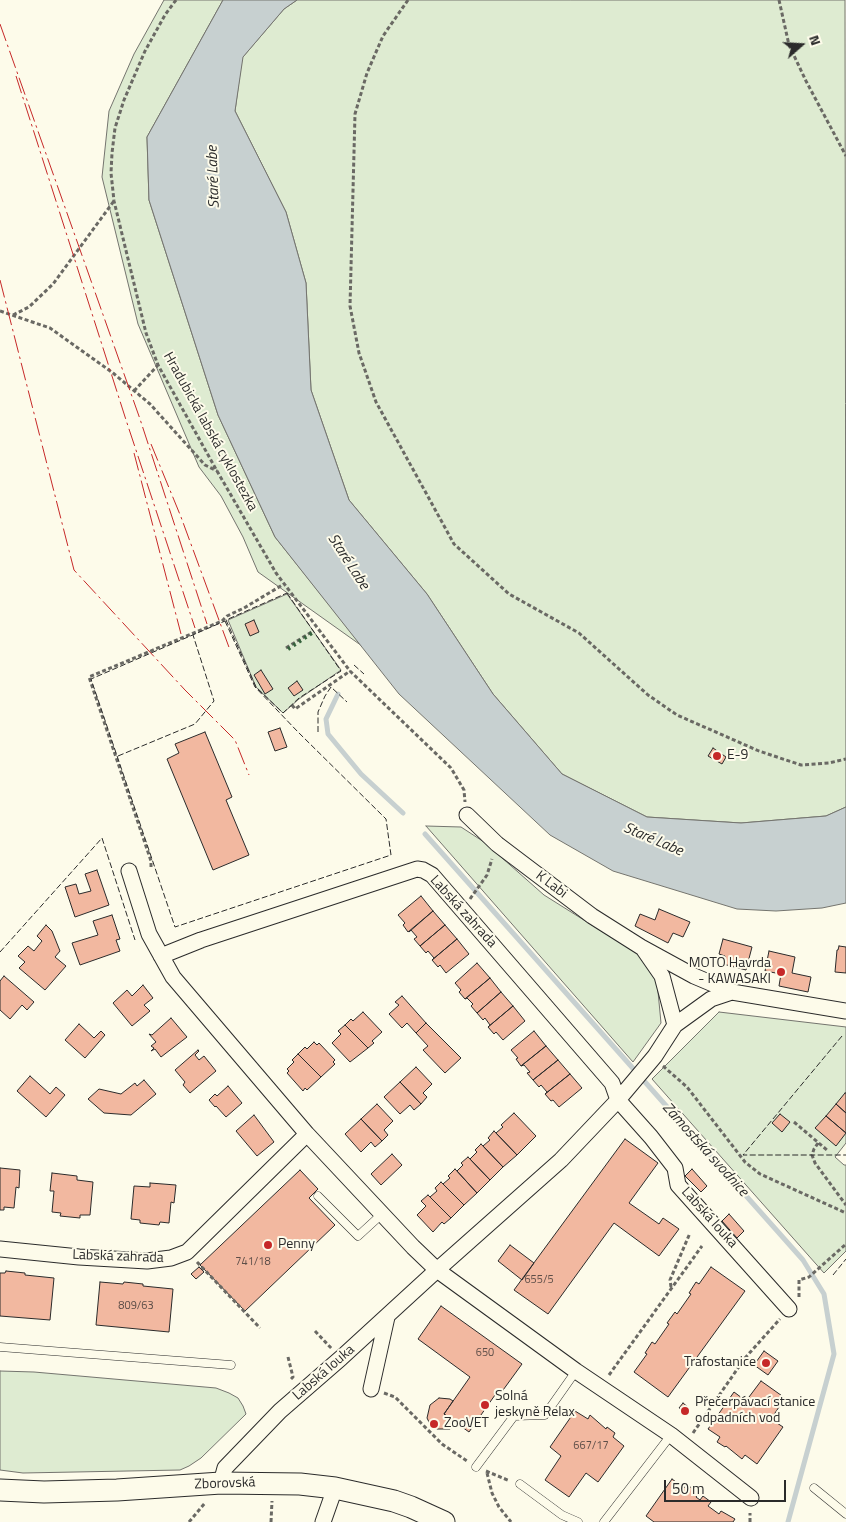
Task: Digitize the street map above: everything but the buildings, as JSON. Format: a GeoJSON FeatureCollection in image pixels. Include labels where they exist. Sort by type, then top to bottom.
{"type":"FeatureCollection","features":[{"type":"Feature","properties":{"kind":"street","name":"K Labi"},"geometry":{"type":"LineString","coordinates":[[467,815],[497,844],[592,916],[641,947],[694,976],[732,992],[846,1011]]}},
{"type":"Feature","properties":{"kind":"street","name":"Labská zahrada"},"geometry":{"type":"LineString","coordinates":[[161,956],[201,940],[416,869],[423,870],[432,875],[612,1083],[618,1100]]}},
{"type":"Feature","properties":{"kind":"street"},"geometry":{"type":"LineString","coordinates":[[128,871],[149,934],[173,977],[307,1134],[437,1270],[576,1371],[685,1446],[751,1498]]}},
{"type":"Feature","properties":{"kind":"street","name":"K Labi"},"geometry":{"type":"LineString","coordinates":[[641,947],[662,976],[675,1024],[711,999],[732,992]]}},
{"type":"Feature","properties":{"kind":"street","name":"Labská louka"},"geometry":{"type":"LineString","coordinates":[[221,1483],[225,1468],[280,1411],[561,1160],[618,1100],[651,1060],[675,1024]]}},
{"type":"Feature","properties":{"kind":"street","name":"Labská louka"},"geometry":{"type":"LineString","coordinates":[[618,1100],[651,1137],[675,1168],[678,1185],[790,1309]]}},
{"type":"Feature","properties":{"kind":"street","name":"Labská zahrada"},"geometry":{"type":"LineString","coordinates":[[0,1249],[79,1257],[147,1261],[171,1258],[187,1252],[307,1134]]}},
{"type":"Feature","properties":{"kind":"street"},"geometry":{"type":"LineString","coordinates":[[371,1390],[387,1317]]}},
{"type":"Feature","properties":{"kind":"street","name":"Zborovská"},"geometry":{"type":"LineString","coordinates":[[0,1490],[44,1492],[116,1490],[221,1483],[300,1484],[335,1488],[402,1504],[444,1522]]}},
{"type":"Feature","properties":{"kind":"street"},"geometry":{"type":"LineString","coordinates":[[323,1522],[335,1488]]}},
{"type":"Feature","properties":{"kind":"lane"},"geometry":{"type":"LineString","coordinates":[[318,1196],[358,1236],[382,1214]]}},
{"type":"Feature","properties":{"kind":"lane"},"geometry":{"type":"LineString","coordinates":[[0,1347],[231,1365]]}},
{"type":"Feature","properties":{"kind":"lane"},"geometry":{"type":"LineString","coordinates":[[476,1467],[514,1416],[545,1415],[576,1371]]}},
{"type":"Feature","properties":{"kind":"lane"},"geometry":{"type":"LineString","coordinates":[[604,1522],[671,1436]]}},
{"type":"Feature","properties":{"kind":"lane"},"geometry":{"type":"LineString","coordinates":[[520,1484],[562,1515],[578,1522]]}},
{"type":"Feature","properties":{"kind":"lane"},"geometry":{"type":"LineString","coordinates":[[814,1488],[846,1514]]}},
{"type":"Feature","properties":{"kind":"path","name":"Hradubická labská cyklostezka"},"geometry":{"type":"LineString","coordinates":[[176,0],[145,51],[124,100],[115,128],[111,173],[114,201],[146,334],[158,365],[276,573],[350,671],[451,768],[464,790],[467,815]]}},
{"type":"Feature","properties":{"kind":"path"},"geometry":{"type":"LineString","coordinates":[[408,0],[383,36],[367,73],[354,114],[350,306],[359,352],[376,402],[454,544],[509,594],[579,633],[648,695],[677,715],[759,751],[801,765],[829,763],[846,759]]}},
{"type":"Feature","properties":{"kind":"path"},"geometry":{"type":"LineString","coordinates":[[779,0],[789,44],[806,81],[846,156]]}},
{"type":"Feature","properties":{"kind":"path"},"geometry":{"type":"LineString","coordinates":[[13,315],[28,307],[53,284],[114,201]]}},
{"type":"Feature","properties":{"kind":"path"},"geometry":{"type":"LineString","coordinates":[[0,310],[50,328],[113,373],[150,404],[205,465],[217,471]]}},
{"type":"Feature","properties":{"kind":"path"},"geometry":{"type":"LineString","coordinates":[[134,391],[158,365]]}},
{"type":"Feature","properties":{"kind":"path"},"geometry":{"type":"LineString","coordinates":[[151,867],[151,861],[89,677],[222,621],[227,616],[284,584]]}},
{"type":"Feature","properties":{"kind":"path"},"geometry":{"type":"LineString","coordinates":[[286,648],[313,631]]}},
{"type":"Feature","properties":{"kind":"path"},"geometry":{"type":"LineString","coordinates":[[292,705],[295,709],[350,671]]}},
{"type":"Feature","properties":{"kind":"path"},"geometry":{"type":"LineString","coordinates":[[470,898],[487,875],[497,844]]}},
{"type":"Feature","properties":{"kind":"path"},"geometry":{"type":"LineString","coordinates":[[651,1060],[687,1087],[745,1162],[760,1174],[846,1213]]}},
{"type":"Feature","properties":{"kind":"path"},"geometry":{"type":"LineString","coordinates":[[794,1122],[827,1150]]}},
{"type":"Feature","properties":{"kind":"path"},"geometry":{"type":"LineString","coordinates":[[818,1143],[812,1155],[815,1163],[846,1205]]}},
{"type":"Feature","properties":{"kind":"path"},"geometry":{"type":"LineString","coordinates":[[672,1288],[670,1280],[690,1233]]}},
{"type":"Feature","properties":{"kind":"path"},"geometry":{"type":"LineString","coordinates":[[808,1277],[846,1244]]}},
{"type":"Feature","properties":{"kind":"path"},"geometry":{"type":"LineString","coordinates":[[600,1387],[702,1246]]}},
{"type":"Feature","properties":{"kind":"path"},"geometry":{"type":"LineString","coordinates":[[187,1252],[260,1328]]}},
{"type":"Feature","properties":{"kind":"path"},"geometry":{"type":"LineString","coordinates":[[685,1446],[744,1358],[790,1309]]}},
{"type":"Feature","properties":{"kind":"path"},"geometry":{"type":"LineString","coordinates":[[371,1390],[395,1397],[442,1444],[476,1467],[520,1484]]}},
{"type":"Feature","properties":{"kind":"path"},"geometry":{"type":"LineString","coordinates":[[487,1472],[492,1493],[499,1507],[512,1522]]}},
{"type":"Feature","properties":{"kind":"green space"},"geometry":{"type":"Polygon","coordinates":[[[164,0],[223,0],[147,137],[149,200],[218,415],[275,537],[362,646],[258,572],[243,537],[221,496],[199,467],[138,324],[102,177],[109,111],[134,54],[164,0]]]}},
{"type":"Feature","properties":{"kind":"green space"},"geometry":{"type":"Polygon","coordinates":[[[297,0],[845,0],[846,807],[826,816],[741,823],[647,817],[562,774],[493,694],[427,594],[349,500],[311,390],[306,283],[286,212],[235,111],[242,58],[284,9],[297,0]]]}},
{"type":"Feature","properties":{"kind":"green space"},"geometry":{"type":"Polygon","coordinates":[[[287,594],[341,670],[299,699],[283,713],[256,687],[228,620],[287,594]]]}},
{"type":"Feature","properties":{"kind":"green space"},"geometry":{"type":"Polygon","coordinates":[[[426,826],[461,827],[484,842],[544,895],[646,959],[657,981],[661,1023],[633,1062],[426,826]]]}},
{"type":"Feature","properties":{"kind":"green space"},"geometry":{"type":"Polygon","coordinates":[[[719,1012],[846,1027],[846,1143],[835,1157],[846,1165],[846,1251],[824,1273],[652,1079],[719,1012]]]}},
{"type":"Feature","properties":{"kind":"green space"},"geometry":{"type":"Polygon","coordinates":[[[0,1371],[34,1372],[216,1388],[238,1398],[246,1414],[201,1458],[180,1470],[23,1473],[0,1470],[0,1371]]]}},
{"type":"Feature","properties":{"kind":"water","name":"Staré Labe"},"geometry":{"type":"Polygon","coordinates":[[[223,0],[297,0],[284,9],[243,57],[235,111],[286,212],[306,283],[311,390],[349,500],[427,594],[493,694],[562,774],[647,817],[741,823],[826,816],[846,807],[846,903],[822,908],[776,911],[737,909],[613,871],[550,835],[399,694],[275,537],[218,415],[149,200],[147,137],[223,0]]]}},
{"type":"Feature","properties":{"kind":"waterway","name":"Zámostská svodnice"},"geometry":{"type":"LineString","coordinates":[[338,694],[326,719],[328,734],[361,774],[403,813]]}},
{"type":"Feature","properties":{"kind":"waterway","name":"Zámostská svodnice"},"geometry":{"type":"LineString","coordinates":[[425,834],[803,1260],[824,1294],[834,1354],[788,1522]]}},
{"type":"Feature","properties":{"kind":"hedge"},"geometry":{"type":"LineString","coordinates":[[288,649],[312,633]]}},
{"type":"Feature","properties":{"kind":"fence"},"geometry":{"type":"LineString","coordinates":[[287,593],[341,671],[299,698],[283,713],[256,687],[226,620],[287,593]]}},
{"type":"Feature","properties":{"kind":"fence"},"geometry":{"type":"LineString","coordinates":[[225,621],[255,687],[386,819],[391,855],[175,927],[91,679],[225,621]]}},
{"type":"Feature","properties":{"kind":"fence"},"geometry":{"type":"LineString","coordinates":[[118,756],[195,724],[214,701],[193,635]]}},
{"type":"Feature","properties":{"kind":"fence"},"geometry":{"type":"LineString","coordinates":[[354,665],[364,674]]}},
{"type":"Feature","properties":{"kind":"fence"},"geometry":{"type":"LineString","coordinates":[[318,732],[318,712],[331,687],[347,702]]}},
{"type":"Feature","properties":{"kind":"fence"},"geometry":{"type":"LineString","coordinates":[[0,952],[102,838],[135,940]]}},
{"type":"Feature","properties":{"kind":"fence"},"geometry":{"type":"LineString","coordinates":[[842,1036],[743,1155],[846,1155]]}},
{"type":"Feature","properties":{"kind":"fence"},"geometry":{"type":"LineString","coordinates":[[833,1275],[846,1259]]}},
{"type":"Feature","properties":{"kind":"power"},"geometry":{"type":"LineString","coordinates":[[0,24],[140,419],[207,624]]}},
{"type":"Feature","properties":{"kind":"power"},"geometry":{"type":"LineString","coordinates":[[16,76],[195,628]]}},
{"type":"Feature","properties":{"kind":"power"},"geometry":{"type":"LineString","coordinates":[[0,280],[74,570],[185,690],[235,740],[249,775]]}},
{"type":"Feature","properties":{"kind":"power"},"geometry":{"type":"LineString","coordinates":[[151,444],[181,517],[230,650]]}},
{"type":"Feature","properties":{"kind":"power"},"geometry":{"type":"LineString","coordinates":[[134,453],[181,634]]}},
{"type":"Feature","properties":{"kind":"place","name":"E-9"},"geometry":{"type":"Point","coordinates":[717,756]}},
{"type":"Feature","properties":{"kind":"place","name":"MOTO Havrda - KAWASAKI"},"geometry":{"type":"Point","coordinates":[781,972]}},
{"type":"Feature","properties":{"kind":"place","name":"Penny"},"geometry":{"type":"Point","coordinates":[268,1245]}},
{"type":"Feature","properties":{"kind":"place","name":"Trafostanice"},"geometry":{"type":"Point","coordinates":[766,1363]}},
{"type":"Feature","properties":{"kind":"place","name":"Solná jeskyně Relax"},"geometry":{"type":"Point","coordinates":[485,1405]}},
{"type":"Feature","properties":{"kind":"place","name":"Přečerpávací stanice odpadních vod"},"geometry":{"type":"Point","coordinates":[685,1411]}},
{"type":"Feature","properties":{"kind":"place","name":"ZooVET"},"geometry":{"type":"Point","coordinates":[434,1424]}}]}
